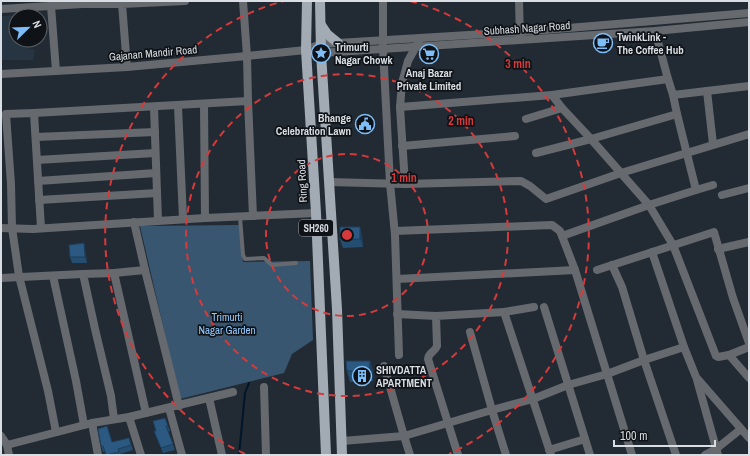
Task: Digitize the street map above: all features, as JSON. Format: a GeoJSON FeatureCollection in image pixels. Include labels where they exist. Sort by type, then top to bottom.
{"type":"FeatureCollection","features":[{"type":"Feature","properties":{"kind":"main road","name":"Ring Road"},"geometry":{"type":"LineString","coordinates":[[307,1],[306,50],[316,213],[326,455]]}},
{"type":"Feature","properties":{"kind":"main road","name":"SH260"},"geometry":{"type":"LineString","coordinates":[[320,1],[321,48],[337,309],[342,455]]}},
{"type":"Feature","properties":{"kind":"main road"},"geometry":{"type":"LineString","coordinates":[[321,25],[327,34],[338,43]]}},
{"type":"Feature","properties":{"kind":"street"},"geometry":{"type":"LineString","coordinates":[[1,9],[51,6],[82,2],[122,4],[185,1]]}},
{"type":"Feature","properties":{"kind":"street"},"geometry":{"type":"LineString","coordinates":[[243,1],[247,56],[253,216]]}},
{"type":"Feature","properties":{"kind":"street"},"geometry":{"type":"LineString","coordinates":[[383,1],[383,44],[398,184]]}},
{"type":"Feature","properties":{"kind":"street"},"geometry":{"type":"LineString","coordinates":[[519,1],[520,36]]}},
{"type":"Feature","properties":{"kind":"street"},"geometry":{"type":"LineString","coordinates":[[122,4],[127,67]]}},
{"type":"Feature","properties":{"kind":"street"},"geometry":{"type":"LineString","coordinates":[[51,6],[56,71]]}},
{"type":"Feature","properties":{"kind":"street"},"geometry":{"type":"LineString","coordinates":[[321,48],[338,43],[383,44],[420,38],[520,36],[749,13]]}},
{"type":"Feature","properties":{"kind":"street","name":"Subhash Nagar Road"},"geometry":{"type":"LineString","coordinates":[[321,48],[383,44],[417,46],[520,36],[656,31],[749,22]]}},
{"type":"Feature","properties":{"kind":"street"},"geometry":{"type":"LineString","coordinates":[[656,31],[696,190]]}},
{"type":"Feature","properties":{"kind":"street"},"geometry":{"type":"LineString","coordinates":[[399,355],[395,231],[402,146],[400,107],[402,83],[408,61],[420,38]]}},
{"type":"Feature","properties":{"kind":"street","name":"Gajanan Mandir Road"},"geometry":{"type":"LineString","coordinates":[[1,74],[127,67],[321,48]]}},
{"type":"Feature","properties":{"kind":"street"},"geometry":{"type":"LineString","coordinates":[[400,107],[552,95],[668,79]]}},
{"type":"Feature","properties":{"kind":"street"},"geometry":{"type":"LineString","coordinates":[[673,94],[749,86]]}},
{"type":"Feature","properties":{"kind":"street"},"geometry":{"type":"LineString","coordinates":[[707,90],[713,144]]}},
{"type":"Feature","properties":{"kind":"street"},"geometry":{"type":"LineString","coordinates":[[552,95],[650,205],[673,245],[716,356],[729,355],[749,347]]}},
{"type":"Feature","properties":{"kind":"street"},"geometry":{"type":"LineString","coordinates":[[56,432],[48,391],[18,276],[12,228],[11,184],[4,114],[178,106],[248,101]]}},
{"type":"Feature","properties":{"kind":"street"},"geometry":{"type":"LineString","coordinates":[[204,104],[205,218]]}},
{"type":"Feature","properties":{"kind":"street"},"geometry":{"type":"LineString","coordinates":[[178,106],[183,219]]}},
{"type":"Feature","properties":{"kind":"street"},"geometry":{"type":"LineString","coordinates":[[154,107],[158,221]]}},
{"type":"Feature","properties":{"kind":"street"},"geometry":{"type":"LineString","coordinates":[[526,119],[562,108]]}},
{"type":"Feature","properties":{"kind":"street"},"geometry":{"type":"LineString","coordinates":[[34,113],[41,228]]}},
{"type":"Feature","properties":{"kind":"street"},"geometry":{"type":"LineString","coordinates":[[536,152],[591,139],[676,114]]}},
{"type":"Feature","properties":{"kind":"street"},"geometry":{"type":"LineString","coordinates":[[36,137],[155,132]]}},
{"type":"Feature","properties":{"kind":"street"},"geometry":{"type":"LineString","coordinates":[[329,182],[398,184],[521,181],[530,186],[546,199],[621,173],[749,134]]}},
{"type":"Feature","properties":{"kind":"street"},"geometry":{"type":"LineString","coordinates":[[402,146],[515,136]]}},
{"type":"Feature","properties":{"kind":"street"},"geometry":{"type":"LineString","coordinates":[[37,160],[155,153]]}},
{"type":"Feature","properties":{"kind":"street"},"geometry":{"type":"LineString","coordinates":[[38,181],[156,173]]}},
{"type":"Feature","properties":{"kind":"street"},"geometry":{"type":"LineString","coordinates":[[562,236],[713,184]]}},
{"type":"Feature","properties":{"kind":"street"},"geometry":{"type":"LineString","coordinates":[[722,196],[749,188]]}},
{"type":"Feature","properties":{"kind":"street"},"geometry":{"type":"LineString","coordinates":[[40,200],[157,193]]}},
{"type":"Feature","properties":{"kind":"street"},"geometry":{"type":"LineString","coordinates":[[1,228],[41,228],[183,219],[316,213]]}},
{"type":"Feature","properties":{"kind":"street"},"geometry":{"type":"LineString","coordinates":[[134,222],[179,406]]}},
{"type":"Feature","properties":{"kind":"street"},"geometry":{"type":"LineString","coordinates":[[395,231],[552,225],[560,231],[574,270],[632,455]]}},
{"type":"Feature","properties":{"kind":"street"},"geometry":{"type":"LineString","coordinates":[[597,270],[714,232],[733,298],[749,343]]}},
{"type":"Feature","properties":{"kind":"street"},"geometry":{"type":"LineString","coordinates":[[718,249],[749,242]]}},
{"type":"Feature","properties":{"kind":"street"},"geometry":{"type":"LineString","coordinates":[[652,252],[684,347],[696,377],[717,452]]}},
{"type":"Feature","properties":{"kind":"street"},"geometry":{"type":"LineString","coordinates":[[612,265],[622,287],[644,360],[676,455]]}},
{"type":"Feature","properties":{"kind":"street"},"geometry":{"type":"LineString","coordinates":[[1,278],[18,276],[114,273],[145,270]]}},
{"type":"Feature","properties":{"kind":"street"},"geometry":{"type":"LineString","coordinates":[[397,279],[574,270]]}},
{"type":"Feature","properties":{"kind":"street"},"geometry":{"type":"LineString","coordinates":[[114,273],[146,413]]}},
{"type":"Feature","properties":{"kind":"street"},"geometry":{"type":"LineString","coordinates":[[83,274],[111,396],[114,419]]}},
{"type":"Feature","properties":{"kind":"street"},"geometry":{"type":"LineString","coordinates":[[53,276],[88,424],[98,455]]}},
{"type":"Feature","properties":{"kind":"street"},"geometry":{"type":"LineString","coordinates":[[398,314],[436,316],[504,312],[534,307]]}},
{"type":"Feature","properties":{"kind":"street"},"geometry":{"type":"LineString","coordinates":[[544,307],[590,455]]}},
{"type":"Feature","properties":{"kind":"street"},"geometry":{"type":"LineString","coordinates":[[504,312],[550,452],[585,439]]}},
{"type":"Feature","properties":{"kind":"street"},"geometry":{"type":"LineString","coordinates":[[436,316],[437,346],[435,350],[429,354],[428,359],[458,455]]}},
{"type":"Feature","properties":{"kind":"street"},"geometry":{"type":"LineString","coordinates":[[470,332],[506,455]]}},
{"type":"Feature","properties":{"kind":"street"},"geometry":{"type":"LineString","coordinates":[[342,441],[404,436],[533,399],[568,385],[607,374],[684,347]]}},
{"type":"Feature","properties":{"kind":"street"},"geometry":{"type":"LineString","coordinates":[[729,355],[749,378]]}},
{"type":"Feature","properties":{"kind":"street"},"geometry":{"type":"LineString","coordinates":[[384,366],[410,455]]}},
{"type":"Feature","properties":{"kind":"street"},"geometry":{"type":"LineString","coordinates":[[696,377],[749,438]]}},
{"type":"Feature","properties":{"kind":"street"},"geometry":{"type":"LineString","coordinates":[[264,387],[266,455]]}},
{"type":"Feature","properties":{"kind":"street"},"geometry":{"type":"LineString","coordinates":[[7,445],[88,424],[179,406],[233,392]]}},
{"type":"Feature","properties":{"kind":"street"},"geometry":{"type":"LineString","coordinates":[[209,398],[222,455]]}},
{"type":"Feature","properties":{"kind":"street"},"geometry":{"type":"LineString","coordinates":[[169,408],[182,455]]}},
{"type":"Feature","properties":{"kind":"street"},"geometry":{"type":"LineString","coordinates":[[129,417],[140,455]]}},
{"type":"Feature","properties":{"kind":"street"},"geometry":{"type":"LineString","coordinates":[[705,455],[717,452],[741,429]]}},
{"type":"Feature","properties":{"kind":"street"},"geometry":{"type":"LineString","coordinates":[[1,436],[7,445],[8,455]]}},
{"type":"Feature","properties":{"kind":"lane"},"geometry":{"type":"LineString","coordinates":[[240,216],[243,255],[245,258],[264,258],[274,266],[296,263]]}},
{"type":"Feature","properties":{"kind":"shaded area"},"geometry":{"type":"Polygon","coordinates":[[[1,16],[8,16],[8,48],[28,48],[35,50],[33,60],[1,60],[1,16]]]}},
{"type":"Feature","properties":{"kind":"green space","name":"Trimurti Nagar Garden"},"geometry":{"type":"Polygon","coordinates":[[[239,225],[243,262],[310,261],[313,340],[292,354],[284,373],[180,399],[140,226],[239,225]]]}},
{"type":"Feature","properties":{"kind":"building"},"geometry":{"type":"Polygon","coordinates":[[[340,227],[360,227],[360,239],[340,240],[340,227]]]}},
{"type":"Feature","properties":{"kind":"building"},"geometry":{"type":"Polygon","coordinates":[[[84,243],[85,257],[70,257],[69,245],[84,243]]]}},
{"type":"Feature","properties":{"kind":"building"},"geometry":{"type":"Polygon","coordinates":[[[346,361],[370,361],[369,371],[347,371],[346,361]]]}},
{"type":"Feature","properties":{"kind":"building"},"geometry":{"type":"Polygon","coordinates":[[[165,418],[168,426],[166,426],[173,444],[161,448],[154,431],[156,431],[153,421],[165,418]]]}},
{"type":"Feature","properties":{"kind":"building"},"geometry":{"type":"Polygon","coordinates":[[[107,426],[112,442],[129,438],[131,445],[118,449],[119,452],[106,455],[103,446],[101,446],[98,429],[107,426]]]}},
{"type":"Feature","properties":{"kind":"waterway"},"geometry":{"type":"LineString","coordinates":[[239,455],[245,393],[249,383]]}},
{"type":"Feature","properties":{"kind":"place","name":"TwinkLink - The Coffee Hub"},"geometry":{"type":"Point","coordinates":[603,43]}},
{"type":"Feature","properties":{"kind":"place","name":"Trimurti Nagar Chowk"},"geometry":{"type":"Point","coordinates":[321,53]}},
{"type":"Feature","properties":{"kind":"place","name":"Anaj Bazar Private Limited"},"geometry":{"type":"Point","coordinates":[429,54]}},
{"type":"Feature","properties":{"kind":"place","name":"Bhange Celebration Lawn"},"geometry":{"type":"Point","coordinates":[365,124]}},
{"type":"Feature","properties":{"kind":"place","name":"SHIVDATTA APARTMENT"},"geometry":{"type":"Point","coordinates":[362,376]}}]}
